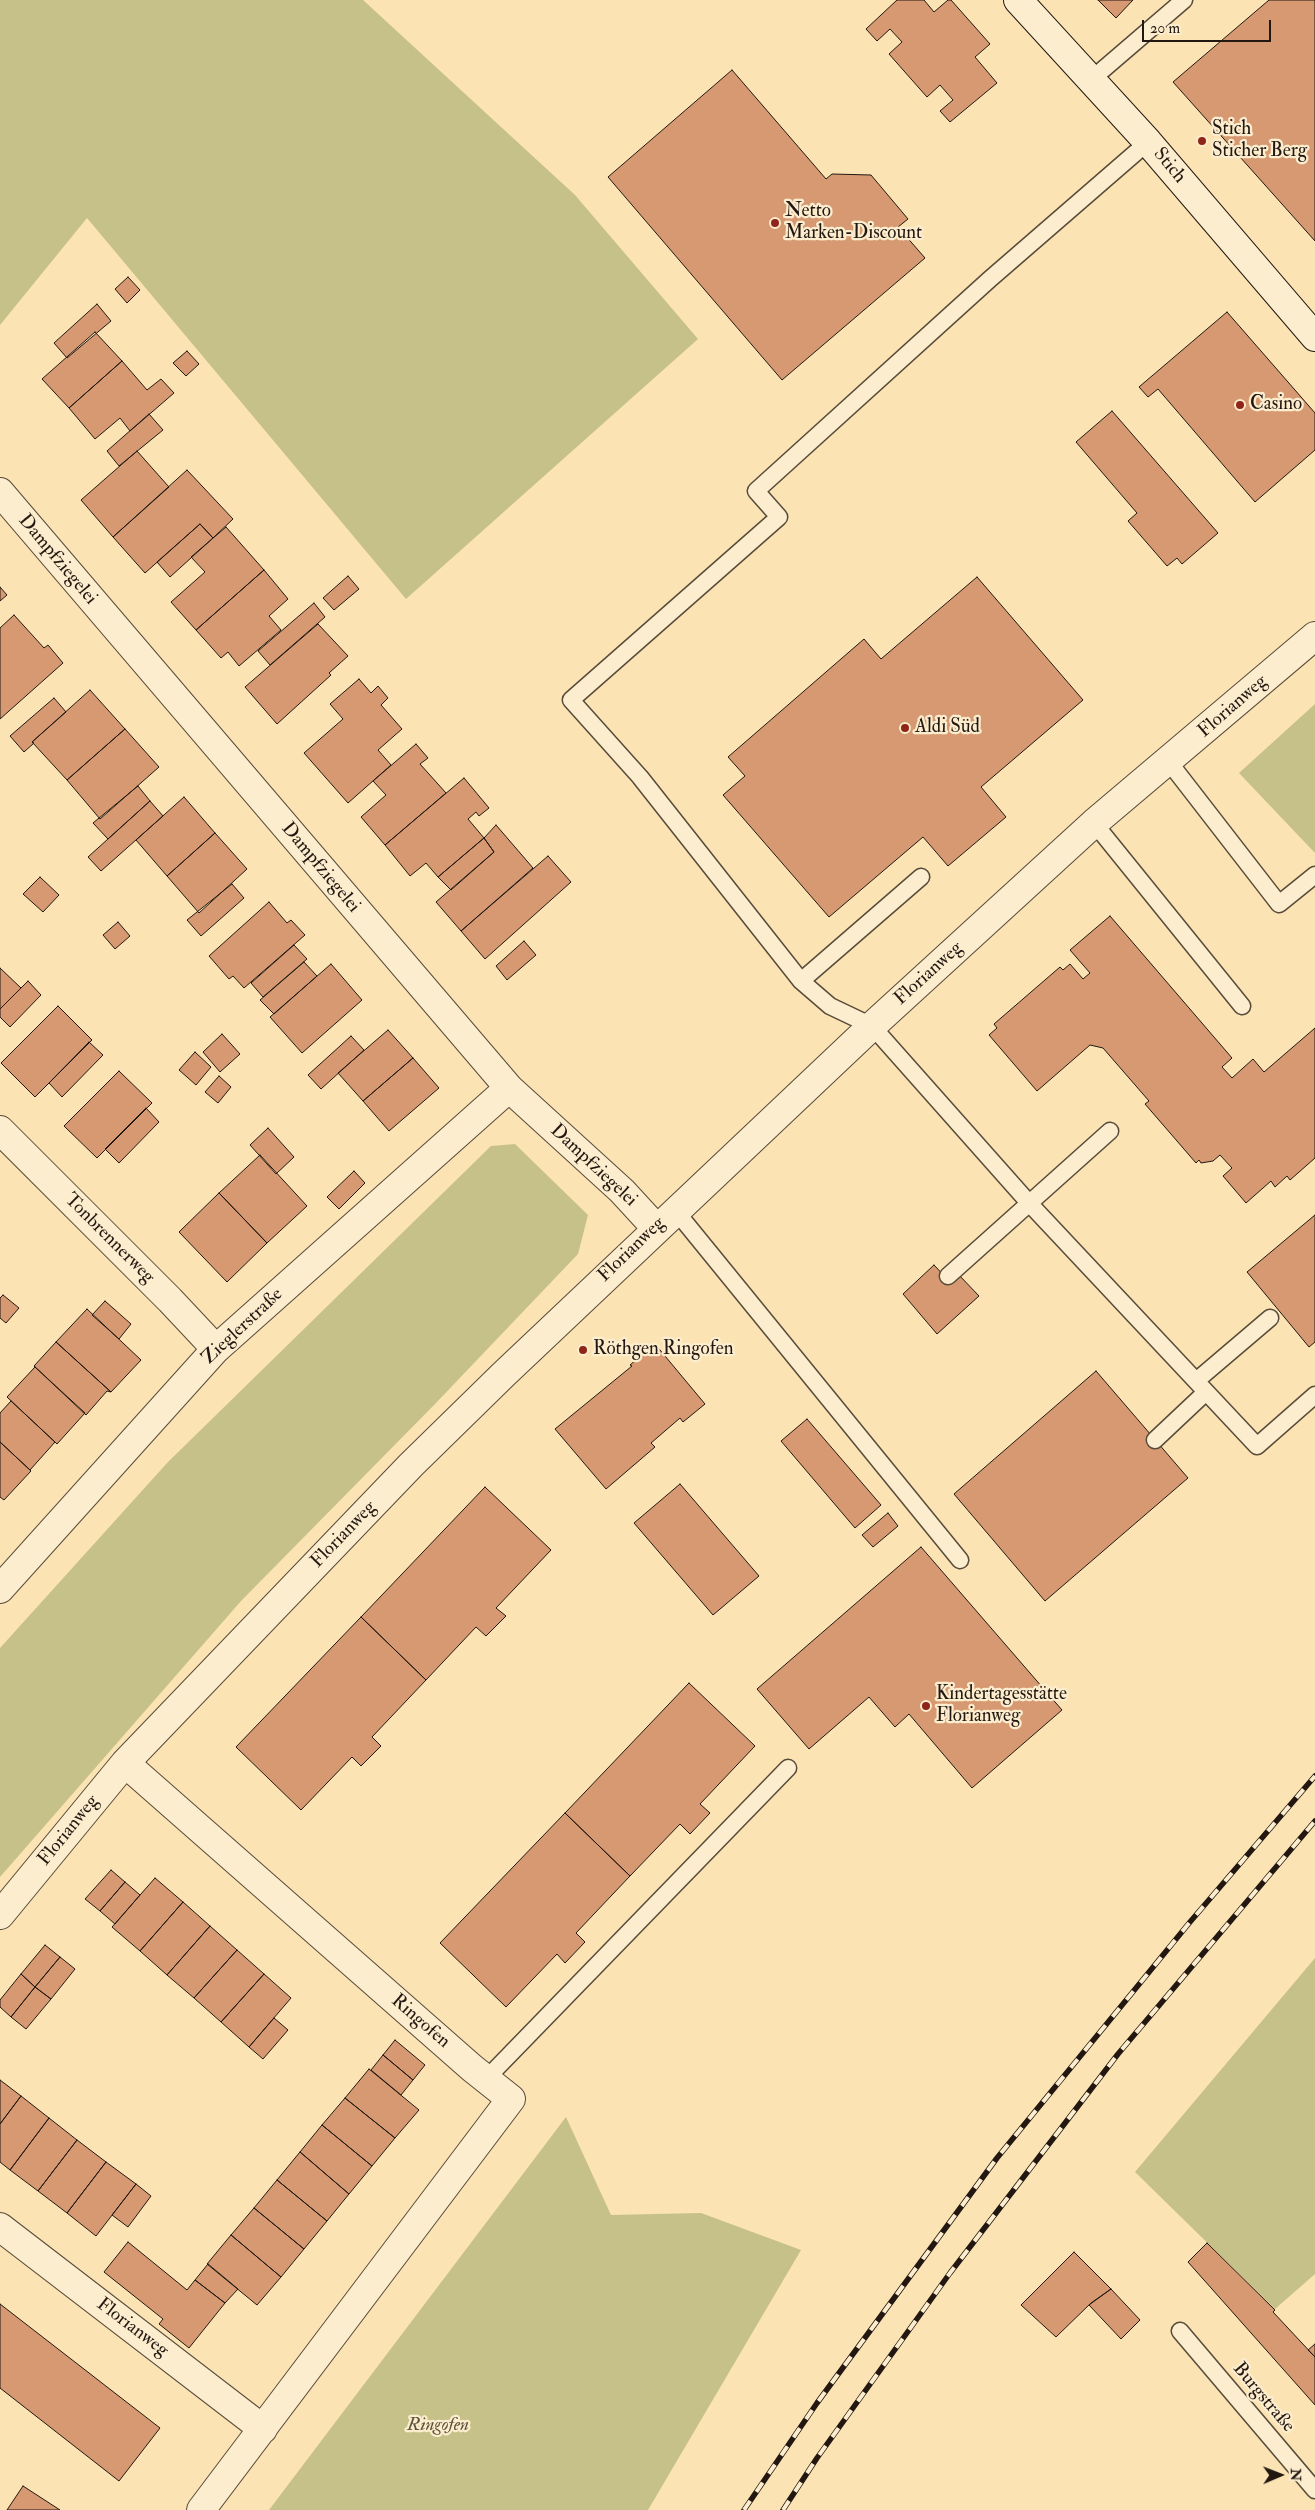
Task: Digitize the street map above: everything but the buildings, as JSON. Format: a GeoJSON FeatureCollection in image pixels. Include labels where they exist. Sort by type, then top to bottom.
{"type":"FeatureCollection","features":[{"type":"Feature","properties":{"kind":"street","name":"Stich"},"geometry":{"type":"LineString","coordinates":[[1018,0],[1148,142],[1315,337]]}},
{"type":"Feature","properties":{"kind":"street","name":"Dampfziegelei"},"geometry":{"type":"LineString","coordinates":[[0,492],[509,1088],[622,1191],[665,1219]]}},
{"type":"Feature","properties":{"kind":"street","name":"Florianweg"},"geometry":{"type":"LineString","coordinates":[[0,1915],[125,1763],[411,1465],[665,1219],[872,1026],[1094,823],[1169,762],[1315,636]]}},
{"type":"Feature","properties":{"kind":"street","name":"Zieglerstraße"},"geometry":{"type":"LineString","coordinates":[[0,1589],[216,1349],[509,1088]]}},
{"type":"Feature","properties":{"kind":"street","name":"Tonbrennerweg"},"geometry":{"type":"LineString","coordinates":[[0,1130],[164,1293],[216,1349]]}},
{"type":"Feature","properties":{"kind":"street","name":"Ringofen"},"geometry":{"type":"LineString","coordinates":[[125,1763],[511,2099],[201,2510]]}},
{"type":"Feature","properties":{"kind":"street","name":"Florianweg"},"geometry":{"type":"LineString","coordinates":[[0,2227],[263,2429]]}},
{"type":"Feature","properties":{"kind":"lane"},"geometry":{"type":"LineString","coordinates":[[1092,79],[1184,0]]}},
{"type":"Feature","properties":{"kind":"lane"},"geometry":{"type":"LineString","coordinates":[[1148,142],[990,279],[756,491],[779,517],[570,700],[640,777],[801,981],[830,1006],[872,1026],[1029,1203],[1257,1446],[1315,1395]]}},
{"type":"Feature","properties":{"kind":"lane"},"geometry":{"type":"LineString","coordinates":[[1169,762],[1279,904],[1315,874]]}},
{"type":"Feature","properties":{"kind":"lane"},"geometry":{"type":"LineString","coordinates":[[1094,823],[1242,1006]]}},
{"type":"Feature","properties":{"kind":"lane"},"geometry":{"type":"LineString","coordinates":[[801,981],[920,877]]}},
{"type":"Feature","properties":{"kind":"lane"},"geometry":{"type":"LineString","coordinates":[[948,1276],[1110,1131]]}},
{"type":"Feature","properties":{"kind":"lane"},"geometry":{"type":"LineString","coordinates":[[665,1219],[960,1560]]}},
{"type":"Feature","properties":{"kind":"lane"},"geometry":{"type":"LineString","coordinates":[[1155,1440],[1201,1386],[1270,1318]]}},
{"type":"Feature","properties":{"kind":"lane"},"geometry":{"type":"LineString","coordinates":[[486,2079],[788,1768]]}},
{"type":"Feature","properties":{"kind":"lane","name":"Burgstraße"},"geometry":{"type":"LineString","coordinates":[[1180,2331],[1315,2490]]}},
{"type":"Feature","properties":{"kind":"green space"},"geometry":{"type":"Polygon","coordinates":[[[0,0],[363,0],[575,195],[698,339],[406,599],[87,218],[0,325],[0,0]]]}},
{"type":"Feature","properties":{"kind":"green space"},"geometry":{"type":"Polygon","coordinates":[[[1315,704],[1315,853],[1239,773],[1315,704]]]}},
{"type":"Feature","properties":{"kind":"green space"},"geometry":{"type":"Polygon","coordinates":[[[515,1144],[588,1215],[578,1254],[435,1404],[241,1601],[0,1877],[0,1648],[168,1462],[491,1146],[515,1144]]]}},
{"type":"Feature","properties":{"kind":"green space"},"geometry":{"type":"Polygon","coordinates":[[[1315,1958],[1315,2274],[1275,2309],[1135,2172],[1315,1958]]]}},
{"type":"Feature","properties":{"kind":"green space"},"geometry":{"type":"Polygon","coordinates":[[[566,2117],[611,2215],[701,2213],[801,2250],[648,2510],[269,2510],[566,2117]]]}},
{"type":"Feature","properties":{"kind":"railway"},"geometry":{"type":"LineString","coordinates":[[744,2510],[817,2403],[997,2158],[1190,1922],[1315,1776]]}},
{"type":"Feature","properties":{"kind":"railway"},"geometry":{"type":"LineString","coordinates":[[783,2510],[817,2458],[950,2273],[1118,2054],[1315,1821]]}},
{"type":"Feature","properties":{"kind":"place","name":"Stich Sticher Berg"},"geometry":{"type":"Point","coordinates":[1202,141]}},
{"type":"Feature","properties":{"kind":"place","name":"Netto Marken-Discount"},"geometry":{"type":"Point","coordinates":[775,223]}},
{"type":"Feature","properties":{"kind":"place","name":"Casino"},"geometry":{"type":"Point","coordinates":[1240,405]}},
{"type":"Feature","properties":{"kind":"place","name":"Aldi Süd"},"geometry":{"type":"Point","coordinates":[905,728]}},
{"type":"Feature","properties":{"kind":"place","name":"Röthgen Ringofen"},"geometry":{"type":"Point","coordinates":[583,1350]}},
{"type":"Feature","properties":{"kind":"place","name":"Kindertagesstätte Florianweg"},"geometry":{"type":"Point","coordinates":[926,1706]}}]}
